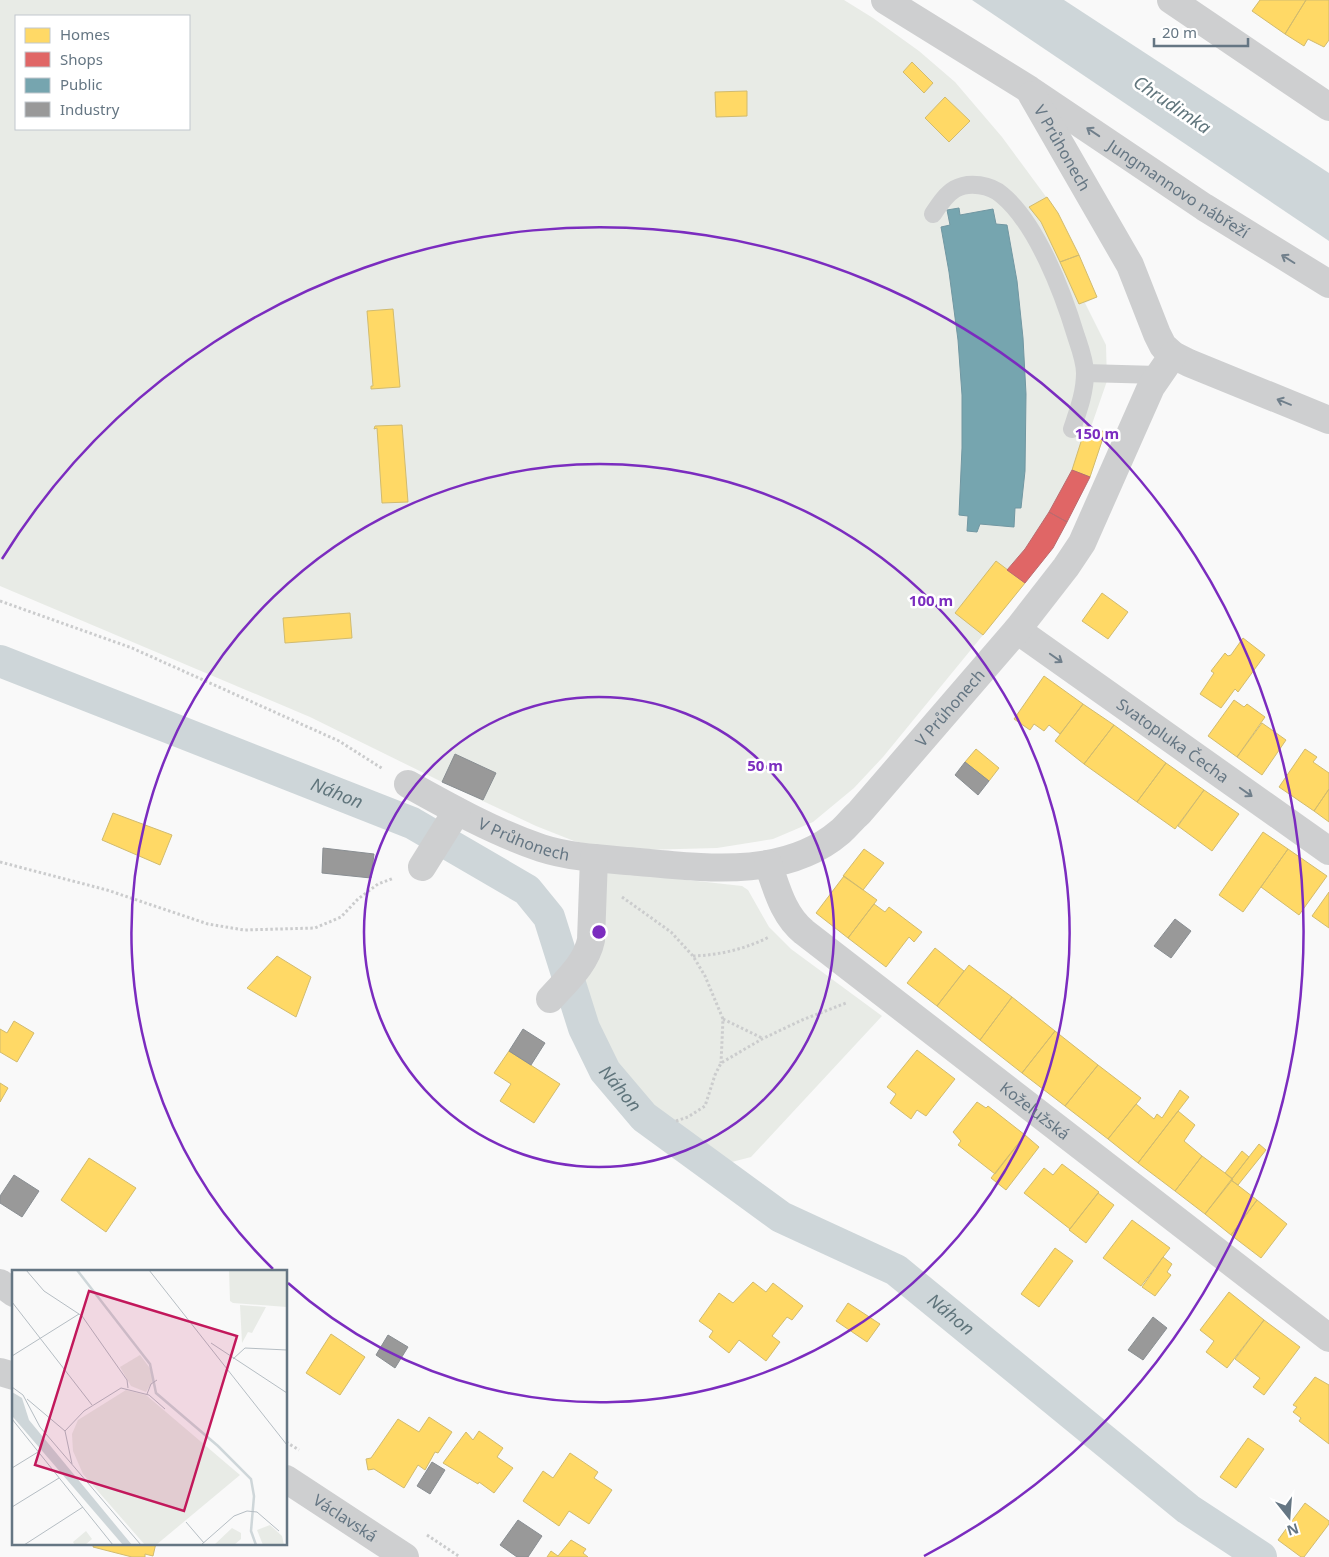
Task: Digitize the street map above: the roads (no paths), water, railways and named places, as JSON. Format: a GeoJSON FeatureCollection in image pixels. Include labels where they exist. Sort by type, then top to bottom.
{"type":"FeatureCollection","features":[{"type":"Feature","properties":{"kind":"street","name":"V Průhonech"},"geometry":{"type":"LineString","coordinates":[[408,784],[453,819],[512,837],[593,868],[721,867],[768,864],[796,856],[818,846],[839,832],[859,813],[1016,630],[1066,567],[1082,542],[1143,405],[1166,365],[1163,346],[1138,283],[1117,242],[1064,153],[1030,90],[885,0]]}},
{"type":"Feature","properties":{"kind":"street"},"geometry":{"type":"LineString","coordinates":[[1171,0],[1329,107]]}},
{"type":"Feature","properties":{"kind":"street","name":"Jungmannovo nábřeží"},"geometry":{"type":"LineString","coordinates":[[1030,90],[1204,207],[1329,284]]}},
{"type":"Feature","properties":{"kind":"street","name":"V Průhonech"},"geometry":{"type":"LineString","coordinates":[[1166,365],[1189,363],[1329,420]]}},
{"type":"Feature","properties":{"kind":"street","name":"Svatopluka Čecha"},"geometry":{"type":"LineString","coordinates":[[1016,630],[1329,851]]}},
{"type":"Feature","properties":{"kind":"street"},"geometry":{"type":"LineString","coordinates":[[422,867],[453,819]]}},
{"type":"Feature","properties":{"kind":"street","name":"Koželužská"},"geometry":{"type":"LineString","coordinates":[[768,864],[787,913],[799,928],[1329,1338]]}},
{"type":"Feature","properties":{"kind":"street"},"geometry":{"type":"LineString","coordinates":[[550,999],[582,963],[589,950],[591,940],[593,868]]}},
{"type":"Feature","properties":{"kind":"street"},"geometry":{"type":"LineString","coordinates":[[0,1283],[12,1292]]}},
{"type":"Feature","properties":{"kind":"street","name":"Václavská"},"geometry":{"type":"LineString","coordinates":[[288,1480],[405,1557]]}},
{"type":"Feature","properties":{"kind":"lane"},"geometry":{"type":"LineString","coordinates":[[932,214],[956,188],[971,185],[988,187],[1000,194],[1013,206],[1031,231],[1054,276],[1070,317],[1081,353],[1085,373],[1083,394],[1072,429]]}},
{"type":"Feature","properties":{"kind":"lane"},"geometry":{"type":"LineString","coordinates":[[1085,373],[1166,365]]}},
{"type":"Feature","properties":{"kind":"water","name":"Chrudimka"},"geometry":{"type":"Polygon","coordinates":[[[972,0],[1064,0],[1329,173],[1329,241],[972,0]]]}},
{"type":"Feature","properties":{"kind":"waterway","name":"Náhon"},"geometry":{"type":"LineString","coordinates":[[0,661],[412,823],[527,890],[549,917],[584,1028],[605,1071],[644,1117],[781,1217],[896,1270],[1188,1509],[1261,1557]]}}]}
